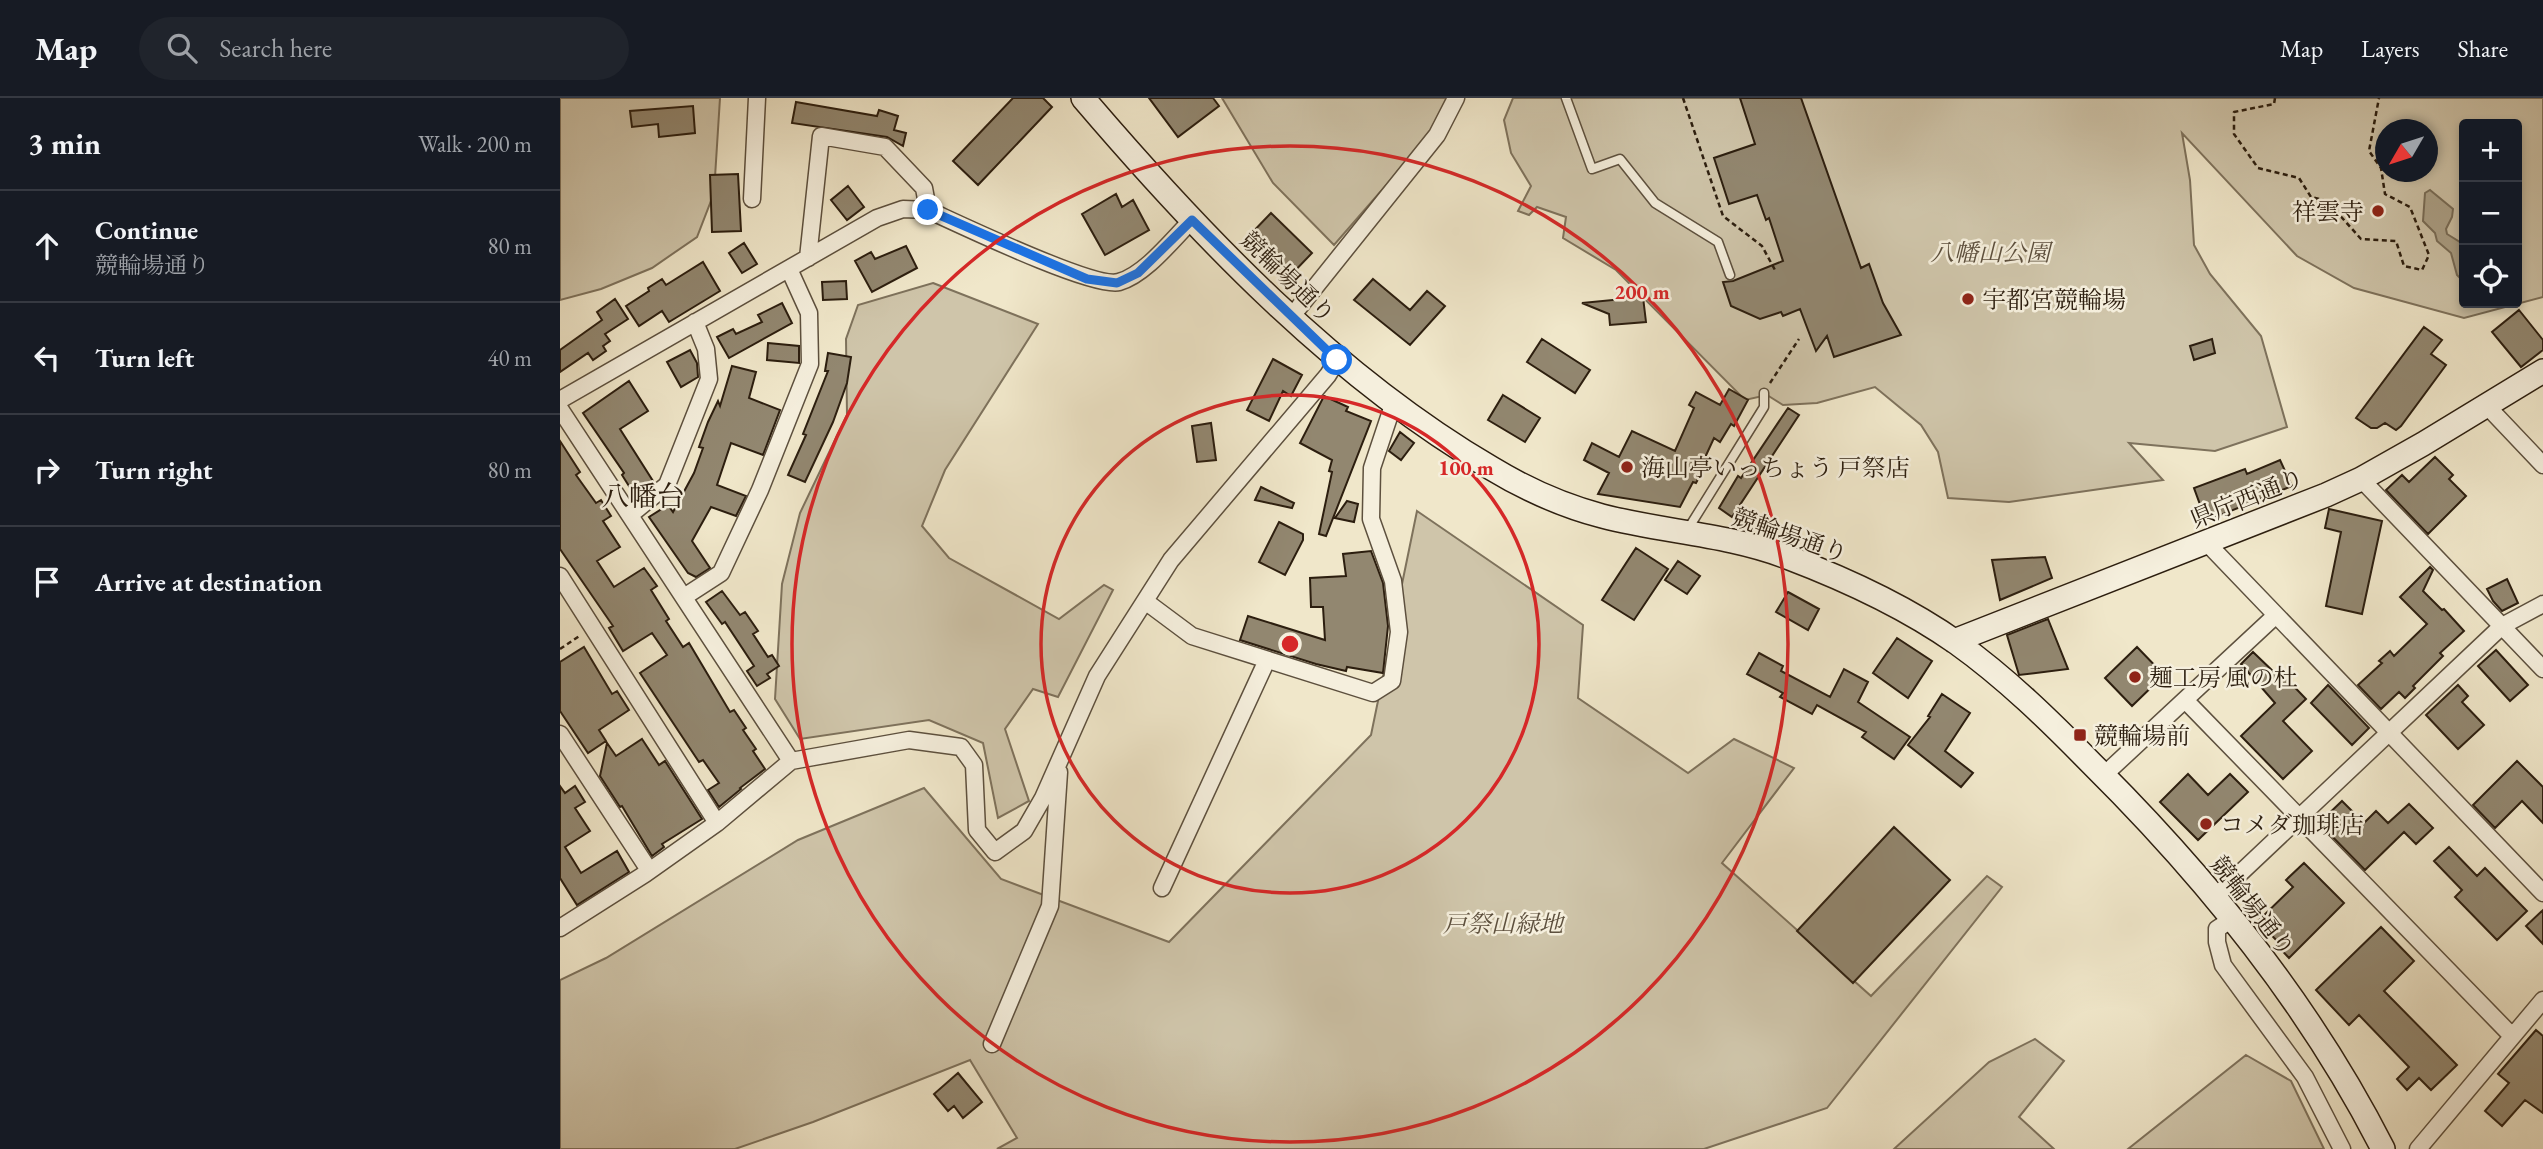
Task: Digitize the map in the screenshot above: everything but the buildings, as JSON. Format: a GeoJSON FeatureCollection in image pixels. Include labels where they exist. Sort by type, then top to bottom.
{"type":"FeatureCollection","features":[{"type":"Feature","properties":{"kind":"street"},"geometry":{"type":"LineString","coordinates":[[752,199],[757,98]]}},
{"type":"Feature","properties":{"kind":"street","name":"競輪場通り"},"geometry":{"type":"LineString","coordinates":[[1083,98],[1192,220],[1337,360],[1492,469],[1527,488],[1599,515],[1751,545],[1786,557],[1869,592],[1954,641],[2035,708],[2174,848],[2232,919],[2319,1038],[2383,1149]]}},
{"type":"Feature","properties":{"kind":"street"},"geometry":{"type":"LineString","coordinates":[[1292,316],[1437,135],[1456,98]]}},
{"type":"Feature","properties":{"kind":"street"},"geometry":{"type":"LineString","coordinates":[[808,258],[821,136],[885,147],[925,188],[928,210]]}},
{"type":"Feature","properties":{"kind":"street"},"geometry":{"type":"LineString","coordinates":[[560,400],[877,218],[903,209],[928,210],[1087,279],[1117,283],[1138,273],[1192,220]]}},
{"type":"Feature","properties":{"kind":"street"},"geometry":{"type":"LineString","coordinates":[[684,597],[721,573],[760,491],[810,364],[808,313],[789,269]]}},
{"type":"Feature","properties":{"kind":"street"},"geometry":{"type":"LineString","coordinates":[[629,515],[667,485],[709,379],[706,349],[695,323]]}},
{"type":"Feature","properties":{"kind":"street"},"geometry":{"type":"LineString","coordinates":[[563,921],[649,870],[717,823],[791,761],[909,740],[961,747],[974,765],[977,831],[995,852],[1024,831],[1043,798],[1097,676],[1171,560],[1328,375],[1337,360]]}},
{"type":"Feature","properties":{"kind":"street","name":"県庁西通り"},"geometry":{"type":"LineString","coordinates":[[1954,641],[2295,509],[2361,478],[2543,371]]}},
{"type":"Feature","properties":{"kind":"street"},"geometry":{"type":"LineString","coordinates":[[1144,601],[1192,636],[1373,693],[1392,681],[1399,632],[1393,581],[1371,519],[1372,468],[1394,402]]}},
{"type":"Feature","properties":{"kind":"street"},"geometry":{"type":"LineString","coordinates":[[2487,406],[2543,465]]}},
{"type":"Feature","properties":{"kind":"street"},"geometry":{"type":"LineString","coordinates":[[560,410],[791,761]]}},
{"type":"Feature","properties":{"kind":"street"},"geometry":{"type":"LineString","coordinates":[[2361,478],[2543,669]]}},
{"type":"Feature","properties":{"kind":"street"},"geometry":{"type":"LineString","coordinates":[[2206,542],[2543,894]]}},
{"type":"Feature","properties":{"kind":"street"},"geometry":{"type":"LineString","coordinates":[[560,576],[717,823]]}},
{"type":"Feature","properties":{"kind":"street"},"geometry":{"type":"LineString","coordinates":[[2215,897],[2502,626],[2543,604]]}},
{"type":"Feature","properties":{"kind":"street"},"geometry":{"type":"LineString","coordinates":[[2104,775],[2275,616]]}},
{"type":"Feature","properties":{"kind":"street"},"geometry":{"type":"LineString","coordinates":[[1162,888],[1268,660]]}},
{"type":"Feature","properties":{"kind":"street"},"geometry":{"type":"LineString","coordinates":[[2185,700],[2512,1036]]}},
{"type":"Feature","properties":{"kind":"street"},"geometry":{"type":"LineString","coordinates":[[560,734],[649,870]]}},
{"type":"Feature","properties":{"kind":"street"},"geometry":{"type":"LineString","coordinates":[[992,1044],[1050,906],[1061,755]]}},
{"type":"Feature","properties":{"kind":"street"},"geometry":{"type":"LineString","coordinates":[[2232,919],[2217,929],[2217,942],[2223,965],[2305,1077],[2342,1149]]}},
{"type":"Feature","properties":{"kind":"street"},"geometry":{"type":"LineString","coordinates":[[2418,1149],[2543,1000]]}},
{"type":"Feature","properties":{"kind":"lane"},"geometry":{"type":"LineString","coordinates":[[1566,98],[1592,169],[1620,159],[1655,203],[1718,242],[1730,275]]}},
{"type":"Feature","properties":{"kind":"lane"},"geometry":{"type":"LineString","coordinates":[[1686,532],[1764,407],[1764,393]]}},
{"type":"Feature","properties":{"kind":"path"},"geometry":{"type":"LineString","coordinates":[[1683,98],[1723,216],[1762,246],[1775,270]]}},
{"type":"Feature","properties":{"kind":"path"},"geometry":{"type":"LineString","coordinates":[[2275,98],[2274,104],[2234,112],[2234,134],[2258,169],[2299,178],[2311,197],[2327,201],[2361,239],[2396,241],[2403,266],[2422,270],[2429,255],[2410,207],[2385,194],[2381,168],[2369,151],[2379,98]]}},
{"type":"Feature","properties":{"kind":"path"},"geometry":{"type":"LineString","coordinates":[[1764,393],[1799,338]]}},
{"type":"Feature","properties":{"kind":"path"},"geometry":{"type":"LineString","coordinates":[[560,649],[593,627]]}},
{"type":"Feature","properties":{"kind":"green space"},"geometry":{"type":"Polygon","coordinates":[[[560,98],[720,98],[714,193],[697,237],[652,268],[601,289],[560,300],[560,98]]]}},
{"type":"Feature","properties":{"kind":"green space"},"geometry":{"type":"Polygon","coordinates":[[[1222,98],[1451,98],[1436,128],[1334,245],[1273,183],[1222,98]]]}},
{"type":"Feature","properties":{"kind":"green space","name":"八幡山公園"},"geometry":{"type":"Polygon","coordinates":[[[1513,98],[2543,98],[2543,297],[2522,303],[2522,119],[2459,119],[2459,308],[2502,308],[2464,318],[2354,288],[2297,256],[2182,133],[2190,180],[2194,245],[2210,274],[2261,336],[2287,427],[2215,451],[2129,443],[2163,480],[2009,502],[1948,498],[1938,452],[1921,425],[1875,387],[1817,403],[1783,405],[1767,395],[1745,400],[1616,270],[1563,238],[1566,217],[1537,207],[1529,215],[1518,211],[1531,186],[1511,153],[1504,120],[1513,98]]]}},
{"type":"Feature","properties":{"kind":"green space"},"geometry":{"type":"Polygon","coordinates":[[[933,283],[1038,324],[945,470],[922,526],[949,558],[1059,619],[1104,585],[1113,590],[1058,697],[1033,689],[1005,729],[1029,801],[998,818],[983,743],[929,720],[800,739],[775,699],[782,584],[800,513],[847,415],[846,339],[858,305],[933,283]]]}},
{"type":"Feature","properties":{"kind":"green space","name":"戸祭山緑地"},"geometry":{"type":"Polygon","coordinates":[[[1417,511],[1583,625],[1578,698],[1688,773],[1734,739],[1794,768],[1722,863],[1871,996],[1987,876],[2002,887],[1827,1108],[1704,1149],[997,1149],[1017,1138],[970,1060],[813,1122],[735,1149],[560,1149],[560,980],[606,958],[798,840],[924,788],[1001,879],[1169,942],[1371,735],[1417,511]]]}},
{"type":"Feature","properties":{"kind":"green space"},"geometry":{"type":"Polygon","coordinates":[[[2035,1039],[2064,1061],[2019,1117],[2054,1149],[1894,1149],[1989,1062],[2035,1039]]]}},
{"type":"Feature","properties":{"kind":"green space"},"geometry":{"type":"Polygon","coordinates":[[[2246,1055],[2291,1081],[2324,1149],[2128,1149],[2246,1055]]]}},
{"type":"Feature","properties":{"kind":"shaded area"},"geometry":{"type":"Polygon","coordinates":[[[2430,190],[2453,209],[2446,229],[2447,234],[2459,242],[2459,277],[2451,253],[2437,241],[2435,233],[2423,221],[2425,193],[2430,190]]]}},
{"type":"Feature","properties":{"kind":"place","name":"祥雲寺"},"geometry":{"type":"Point","coordinates":[2378,211]}},
{"type":"Feature","properties":{"kind":"place","name":"宇都宮競輪場"},"geometry":{"type":"Point","coordinates":[1968,299]}},
{"type":"Feature","properties":{"kind":"place","name":"海山亭いっちょう 戸祭店"},"geometry":{"type":"Point","coordinates":[1627,467]}},
{"type":"Feature","properties":{"kind":"place","name":"麺工房 風の杜"},"geometry":{"type":"Point","coordinates":[2135,677]}},
{"type":"Feature","properties":{"kind":"place","name":"競輪場前"},"geometry":{"type":"Point","coordinates":[2080,735]}},
{"type":"Feature","properties":{"kind":"place","name":"コメダ珈琲店"},"geometry":{"type":"Point","coordinates":[2206,824]}},
{"type":"Feature","properties":{"kind":"district","name":"八幡台"},"geometry":{"type":"Point","coordinates":[643,496]}},
{"type":"Feature","properties":{"kind":"route"},"geometry":{"type":"LineString","coordinates":[[928,210],[1087,279],[1117,283],[1138,273],[1192,220],[1337,360]]}}]}
